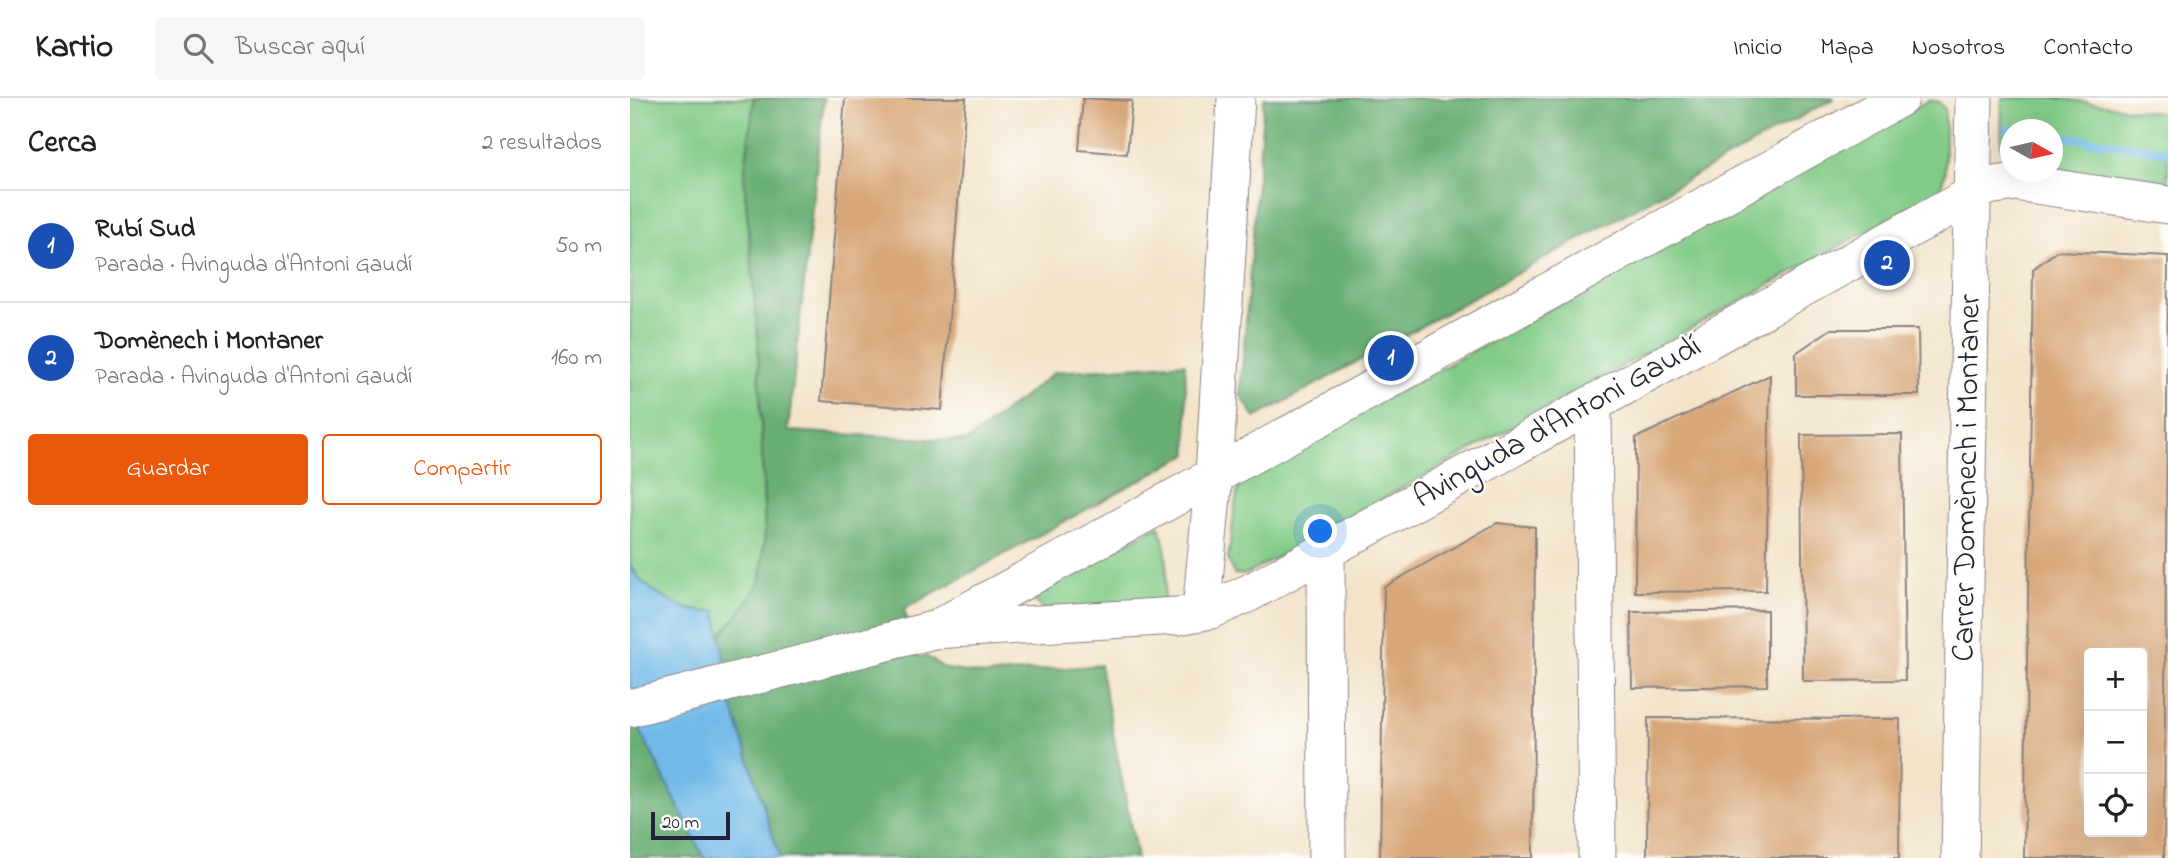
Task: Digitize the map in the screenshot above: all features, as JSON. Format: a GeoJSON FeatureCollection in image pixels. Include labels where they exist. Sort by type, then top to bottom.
{"type":"FeatureCollection","features":[{"type":"Feature","properties":{"kind":"street"},"geometry":{"type":"LineString","coordinates":[[1201,612],[1214,475],[1236,98]]}},
{"type":"Feature","properties":{"kind":"street","name":"Avinguda d'Antoni Gaudí"},"geometry":{"type":"LineString","coordinates":[[933,630],[1900,98]]}},
{"type":"Feature","properties":{"kind":"street","name":"Carrer Domènech i Montaner"},"geometry":{"type":"LineString","coordinates":[[1961,858],[1974,98]]}},
{"type":"Feature","properties":{"kind":"street","name":"Avinguda d'Antoni Gaudí"},"geometry":{"type":"LineString","coordinates":[[630,708],[933,630],[1178,616],[1201,612],[1249,593],[1988,186],[2015,182],[2168,205]]}},
{"type":"Feature","properties":{"kind":"street"},"geometry":{"type":"LineString","coordinates":[[1592,404],[1597,858]]}},
{"type":"Feature","properties":{"kind":"street"},"geometry":{"type":"LineString","coordinates":[[1218,415],[1258,436],[1282,439]]}},
{"type":"Feature","properties":{"kind":"street"},"geometry":{"type":"LineString","coordinates":[[1326,550],[1327,858]]}},
{"type":"Feature","properties":{"kind":"green space"},"geometry":{"type":"Polygon","coordinates":[[[630,98],[754,98],[744,178],[758,338],[765,533],[761,580],[742,610],[720,636],[716,611],[698,612],[668,600],[643,583],[630,565],[630,98]]]}},
{"type":"Feature","properties":{"kind":"green space"},"geometry":{"type":"Polygon","coordinates":[[[754,98],[824,98],[788,431],[967,441],[1055,372],[1185,363],[1188,454],[904,609],[917,656],[926,656],[946,669],[986,675],[1100,665],[1137,858],[780,858],[732,706],[720,636],[742,610],[761,580],[765,533],[758,338],[744,178],[754,98]]]}},
{"type":"Feature","properties":{"kind":"green space"},"geometry":{"type":"Polygon","coordinates":[[[1264,98],[1835,98],[1255,418],[1240,394],[1264,98]]]}},
{"type":"Feature","properties":{"kind":"green space"},"geometry":{"type":"Polygon","coordinates":[[[2002,98],[2056,98],[2168,114],[2168,186],[2063,170],[2063,119],[2002,119],[2002,98]]]}},
{"type":"Feature","properties":{"kind":"green space"},"geometry":{"type":"Polygon","coordinates":[[[1929,100],[1939,102],[1945,109],[1945,173],[1941,187],[1928,197],[1245,575],[1234,574],[1228,559],[1235,506],[1239,485],[1248,475],[1929,100]]]}},
{"type":"Feature","properties":{"kind":"green space"},"geometry":{"type":"Polygon","coordinates":[[[1159,526],[1167,566],[1163,605],[1043,609],[1034,600],[1035,591],[1159,526]]]}},
{"type":"Feature","properties":{"kind":"green space"},"geometry":{"type":"Polygon","coordinates":[[[630,710],[704,858],[630,858],[630,710]]]}},
{"type":"Feature","properties":{"kind":"water"},"geometry":{"type":"Polygon","coordinates":[[[630,565],[643,583],[668,600],[688,609],[707,612],[716,610],[732,706],[780,858],[704,858],[630,710],[630,565]]]}},
{"type":"Feature","properties":{"kind":"building"},"geometry":{"type":"Polygon","coordinates":[[[845,98],[966,98],[942,410],[821,401],[845,98]]]}},
{"type":"Feature","properties":{"kind":"building"},"geometry":{"type":"Polygon","coordinates":[[[1083,98],[1132,101],[1127,154],[1079,150],[1083,98]]]}},
{"type":"Feature","properties":{"kind":"building"},"geometry":{"type":"Polygon","coordinates":[[[2057,251],[2168,256],[2164,858],[2024,858],[2033,269],[2057,251]]]}},
{"type":"Feature","properties":{"kind":"building"},"geometry":{"type":"Polygon","coordinates":[[[1831,329],[1918,329],[1919,395],[1796,395],[1796,353],[1831,329]]]}},
{"type":"Feature","properties":{"kind":"building"},"geometry":{"type":"Polygon","coordinates":[[[1770,375],[1766,591],[1635,592],[1636,438],[1770,375]]]}},
{"type":"Feature","properties":{"kind":"building"},"geometry":{"type":"Polygon","coordinates":[[[1902,434],[1905,680],[1803,681],[1801,435],[1902,434]]]}},
{"type":"Feature","properties":{"kind":"building"},"geometry":{"type":"Polygon","coordinates":[[[1497,523],[1535,527],[1533,858],[1380,858],[1384,587],[1497,523]]]}},
{"type":"Feature","properties":{"kind":"building"},"geometry":{"type":"Polygon","coordinates":[[[1767,610],[1767,686],[1632,688],[1631,612],[1767,610]]]}},
{"type":"Feature","properties":{"kind":"building"},"geometry":{"type":"Polygon","coordinates":[[[1648,718],[1900,719],[1899,858],[1647,858],[1648,718]]]}},
{"type":"Feature","properties":{"kind":"waterway"},"geometry":{"type":"LineString","coordinates":[[2063,137],[2168,152]]}},
{"type":"Feature","properties":{"kind":"place","name":"Domènech i Montaner"},"geometry":{"type":"Point","coordinates":[1887,263]}},
{"type":"Feature","properties":{"kind":"place","name":"Rubí Sud"},"geometry":{"type":"Point","coordinates":[1391,358]}}]}
